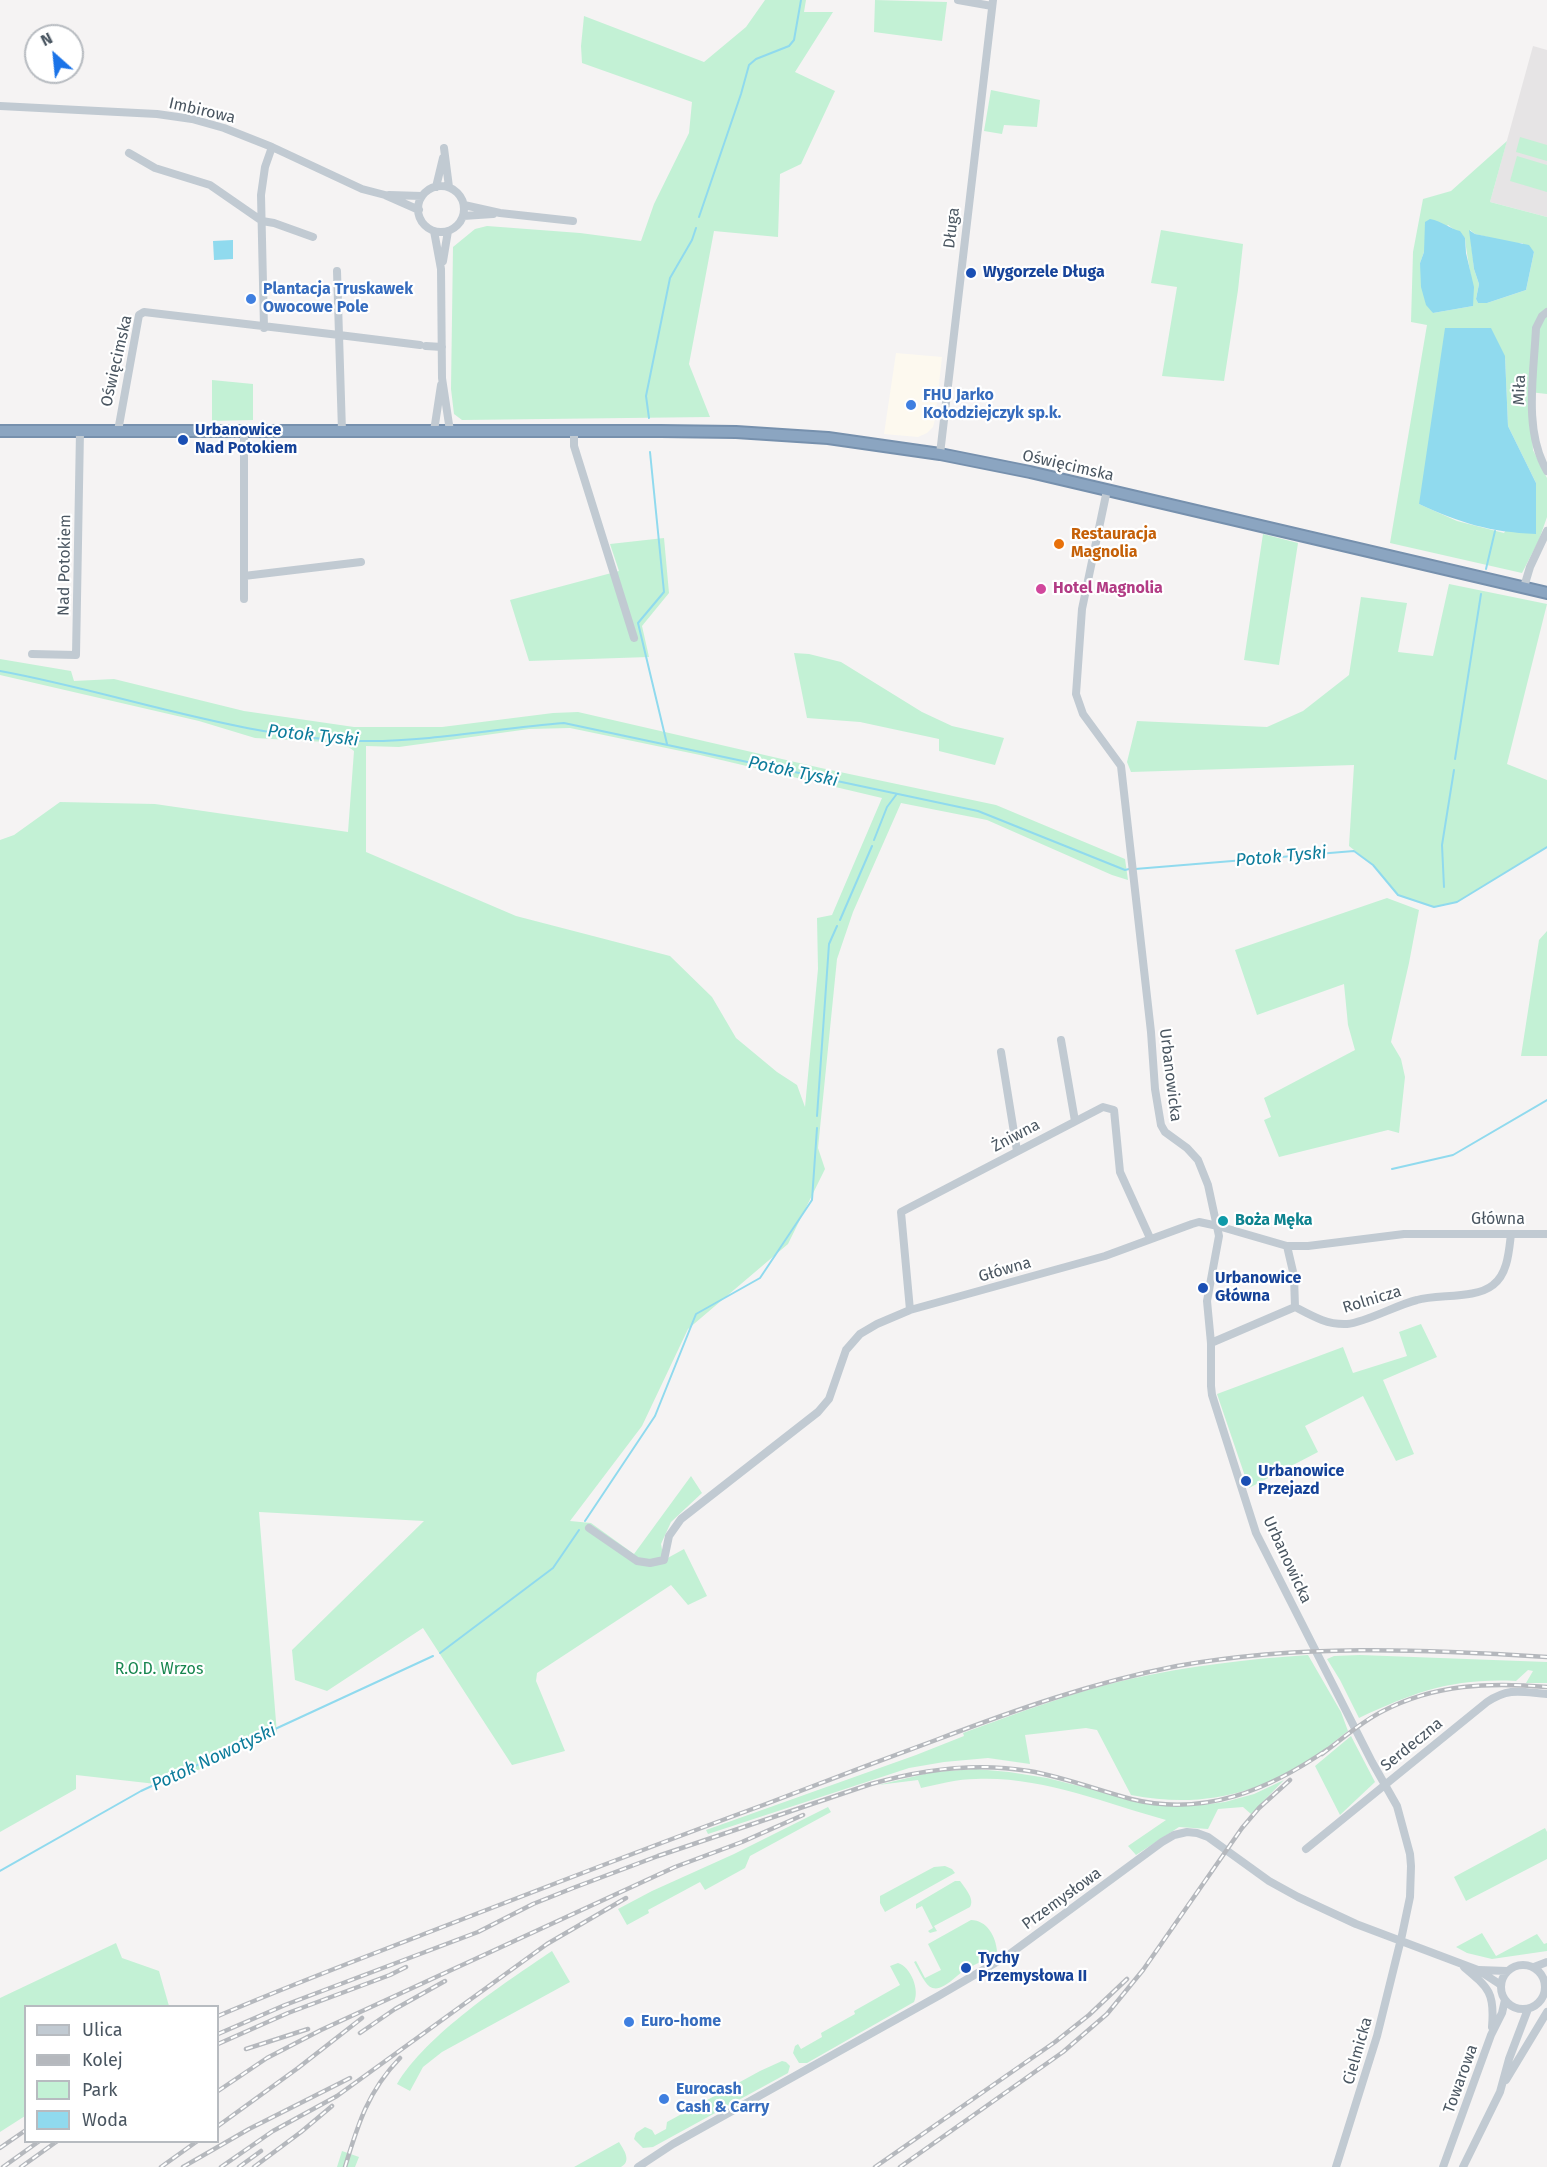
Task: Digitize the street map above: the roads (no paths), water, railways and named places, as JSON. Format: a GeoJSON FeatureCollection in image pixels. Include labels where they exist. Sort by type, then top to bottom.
{"type":"FeatureCollection","features":[{"type":"Feature","properties":{"kind":"highway","name":"Oświęcimska"},"geometry":{"type":"LineString","coordinates":[[0,431],[736,432],[848,440],[940,454],[1030,472],[1547,593]]}},
{"type":"Feature","properties":{"kind":"street","name":"Długa"},"geometry":{"type":"LineString","coordinates":[[940,454],[992,3],[958,0]]}},
{"type":"Feature","properties":{"kind":"street","name":"Imbirowa"},"geometry":{"type":"LineString","coordinates":[[0,106],[157,114],[192,119],[224,128],[272,147],[362,189],[385,195],[418,210]]}},
{"type":"Feature","properties":{"kind":"street"},"geometry":{"type":"LineString","coordinates":[[264,328],[261,195],[265,167],[272,147]]}},
{"type":"Feature","properties":{"kind":"street"},"geometry":{"type":"LineString","coordinates":[[436,187],[444,151],[448,187]]}},
{"type":"Feature","properties":{"kind":"street"},"geometry":{"type":"LineString","coordinates":[[129,153],[156,168],[210,185],[262,221],[313,237]]}},
{"type":"Feature","properties":{"kind":"street"},"geometry":{"type":"LineString","coordinates":[[436,187],[448,187],[457,192],[464,205],[463,216],[459,224],[448,231],[434,231],[424,224],[418,210],[422,196],[436,187]]}},
{"type":"Feature","properties":{"kind":"street","name":"Imbirowa"},"geometry":{"type":"LineString","coordinates":[[385,195],[422,196]]}},
{"type":"Feature","properties":{"kind":"street"},"geometry":{"type":"LineString","coordinates":[[464,205],[500,213],[573,221]]}},
{"type":"Feature","properties":{"kind":"street"},"geometry":{"type":"LineString","coordinates":[[463,216],[500,213]]}},
{"type":"Feature","properties":{"kind":"street"},"geometry":{"type":"LineString","coordinates":[[434,231],[441,268],[442,346],[442,378],[434,431]]}},
{"type":"Feature","properties":{"kind":"street"},"geometry":{"type":"LineString","coordinates":[[441,268],[448,231]]}},
{"type":"Feature","properties":{"kind":"street"},"geometry":{"type":"LineString","coordinates":[[338,271],[342,431]]}},
{"type":"Feature","properties":{"kind":"street","name":"Oświęcimska"},"geometry":{"type":"LineString","coordinates":[[118,431],[139,315],[144,312],[264,328],[442,346]]}},
{"type":"Feature","properties":{"kind":"street","name":"Miła"},"geometry":{"type":"LineString","coordinates":[[1547,312],[1542,316],[1536,328],[1532,420],[1535,444],[1547,471]]}},
{"type":"Feature","properties":{"kind":"street"},"geometry":{"type":"LineString","coordinates":[[442,378],[450,431]]}},
{"type":"Feature","properties":{"kind":"street","name":"Nad Potokiem"},"geometry":{"type":"LineString","coordinates":[[32,654],[76,655],[80,431]]}},
{"type":"Feature","properties":{"kind":"street"},"geometry":{"type":"LineString","coordinates":[[244,431],[244,599]]}},
{"type":"Feature","properties":{"kind":"street"},"geometry":{"type":"LineString","coordinates":[[574,431],[574,446],[634,638]]}},
{"type":"Feature","properties":{"kind":"street","name":"Urbanowicka"},"geometry":{"type":"LineString","coordinates":[[1107,490],[1082,609],[1076,694],[1083,714],[1121,766],[1151,1032],[1155,1089],[1161,1125],[1165,1132],[1187,1148],[1198,1160],[1208,1185],[1218,1226],[1219,1236],[1207,1295],[1211,1343],[1210,1386],[1256,1533],[1399,1814],[1412,1866],[1410,1897],[1401,1940]]}},
{"type":"Feature","properties":{"kind":"street"},"geometry":{"type":"LineString","coordinates":[[1524,587],[1530,567],[1547,531]]}},
{"type":"Feature","properties":{"kind":"street"},"geometry":{"type":"LineString","coordinates":[[244,576],[361,562]]}},
{"type":"Feature","properties":{"kind":"street"},"geometry":{"type":"LineString","coordinates":[[1061,1040],[1074,1121]]}},
{"type":"Feature","properties":{"kind":"street"},"geometry":{"type":"LineString","coordinates":[[1001,1052],[1017,1151]]}},
{"type":"Feature","properties":{"kind":"street","name":"Żniwna"},"geometry":{"type":"LineString","coordinates":[[910,1310],[901,1212],[1103,1107],[1114,1110],[1120,1172],[1150,1238]]}},
{"type":"Feature","properties":{"kind":"street","name":"Główna"},"geometry":{"type":"LineString","coordinates":[[589,1528],[637,1561],[650,1563],[664,1560],[669,1536],[681,1519],[818,1412],[829,1399],[846,1350],[860,1334],[910,1310],[1105,1256],[1199,1222],[1287,1246],[1308,1246],[1404,1234],[1547,1234]]}},
{"type":"Feature","properties":{"kind":"street","name":"Rolnicza"},"geometry":{"type":"LineString","coordinates":[[1295,1307],[1318,1320],[1349,1324],[1417,1300],[1481,1291],[1495,1284],[1503,1271],[1511,1234]]}},
{"type":"Feature","properties":{"kind":"street"},"geometry":{"type":"LineString","coordinates":[[1211,1343],[1295,1307],[1294,1276],[1287,1246]]}},
{"type":"Feature","properties":{"kind":"street","name":"Serdeczna"},"geometry":{"type":"LineString","coordinates":[[1306,1850],[1487,1702],[1500,1694],[1511,1691],[1547,1694]]}},
{"type":"Feature","properties":{"kind":"street","name":"Przemysłowa"},"geometry":{"type":"LineString","coordinates":[[638,2167],[673,2144],[1007,1956],[1174,1835],[1197,1833],[1208,1837],[1269,1881],[1298,1897],[1356,1924],[1478,1970],[1501,1985]]}},
{"type":"Feature","properties":{"kind":"street","name":"Cielmicka"},"geometry":{"type":"LineString","coordinates":[[1336,2167],[1377,2036],[1401,1940]]}},
{"type":"Feature","properties":{"kind":"street"},"geometry":{"type":"LineString","coordinates":[[1534,1967],[1547,1962]]}},
{"type":"Feature","properties":{"kind":"street"},"geometry":{"type":"LineString","coordinates":[[1460,1964],[1481,1982],[1494,2004],[1491,2035]]}},
{"type":"Feature","properties":{"kind":"street"},"geometry":{"type":"LineString","coordinates":[[1523,1964],[1534,1967],[1546,1978],[1543,1998],[1528,2009],[1513,2007],[1505,2000],[1501,1985],[1507,1971],[1523,1964]]}},
{"type":"Feature","properties":{"kind":"street","name":"Przemysłowa"},"geometry":{"type":"LineString","coordinates":[[1478,1970],[1507,1971]]}},
{"type":"Feature","properties":{"kind":"street","name":"Towarowa"},"geometry":{"type":"LineString","coordinates":[[1443,2167],[1505,2000]]}},
{"type":"Feature","properties":{"kind":"street"},"geometry":{"type":"LineString","coordinates":[[1500,2092],[1509,2059],[1528,2009]]}},
{"type":"Feature","properties":{"kind":"street"},"geometry":{"type":"LineString","coordinates":[[1463,2167],[1500,2092],[1547,2012]]}},
{"type":"Feature","properties":{"kind":"water"},"geometry":{"type":"Polygon","coordinates":[[[1430,219],[1460,231],[1465,238],[1474,287],[1473,306],[1433,313],[1426,305],[1421,287],[1420,263],[1424,252],[1425,222],[1430,219]]]}},
{"type":"Feature","properties":{"kind":"water"},"geometry":{"type":"Polygon","coordinates":[[[1469,230],[1475,234],[1529,245],[1534,252],[1526,290],[1487,303],[1478,303],[1476,299],[1479,284],[1474,269],[1469,230]]]}},
{"type":"Feature","properties":{"kind":"water"},"geometry":{"type":"Polygon","coordinates":[[[233,240],[233,259],[214,260],[213,241],[233,240]]]}},
{"type":"Feature","properties":{"kind":"water"},"geometry":{"type":"Polygon","coordinates":[[[1445,328],[1491,328],[1505,356],[1508,426],[1536,483],[1536,534],[1476,525],[1419,504],[1445,328]]]}},
{"type":"Feature","properties":{"kind":"waterway"},"geometry":{"type":"LineString","coordinates":[[699,217],[749,65],[756,59],[789,46],[794,40],[801,0]]}},
{"type":"Feature","properties":{"kind":"waterway"},"geometry":{"type":"LineString","coordinates":[[649,418],[646,396],[670,278],[692,240],[696,228]]}},
{"type":"Feature","properties":{"kind":"waterway"},"geometry":{"type":"LineString","coordinates":[[650,452],[664,592],[638,623],[667,744]]}},
{"type":"Feature","properties":{"kind":"waterway"},"geometry":{"type":"LineString","coordinates":[[1486,569],[1495,531]]}},
{"type":"Feature","properties":{"kind":"waterway"},"geometry":{"type":"LineString","coordinates":[[1455,759],[1481,594]]}},
{"type":"Feature","properties":{"kind":"waterway","name":"Potok Tyski"},"geometry":{"type":"LineString","coordinates":[[0,671],[231,725],[323,739],[369,741],[418,739],[564,723],[978,811],[1125,870],[1129,869]]}},
{"type":"Feature","properties":{"kind":"waterway"},"geometry":{"type":"LineString","coordinates":[[1444,887],[1442,845],[1454,770]]}},
{"type":"Feature","properties":{"kind":"waterway"},"geometry":{"type":"LineString","coordinates":[[874,840],[887,807],[896,795]]}},
{"type":"Feature","properties":{"kind":"waterway"},"geometry":{"type":"LineString","coordinates":[[840,920],[872,846]]}},
{"type":"Feature","properties":{"kind":"waterway","name":"Potok Tyski"},"geometry":{"type":"LineString","coordinates":[[1135,869],[1354,851],[1373,865],[1398,895],[1434,907],[1457,902],[1547,847]]}},
{"type":"Feature","properties":{"kind":"waterway"},"geometry":{"type":"LineString","coordinates":[[817,1116],[829,944],[837,926]]}},
{"type":"Feature","properties":{"kind":"waterway"},"geometry":{"type":"LineString","coordinates":[[1392,1169],[1453,1155],[1547,1100]]}},
{"type":"Feature","properties":{"kind":"waterway"},"geometry":{"type":"LineString","coordinates":[[585,1521],[655,1416],[696,1314],[760,1278],[812,1200],[817,1128]]}},
{"type":"Feature","properties":{"kind":"waterway"},"geometry":{"type":"LineString","coordinates":[[440,1653],[553,1568],[579,1530]]}},
{"type":"Feature","properties":{"kind":"waterway","name":"Potok Nowotyski"},"geometry":{"type":"LineString","coordinates":[[0,1871],[141,1791],[433,1656]]}},
{"type":"Feature","properties":{"kind":"railway"},"geometry":{"type":"LineString","coordinates":[[219,2016],[515,1899],[872,1764],[1025,1708],[1115,1680],[1177,1666],[1223,1659],[1315,1651],[1454,1652],[1547,1657]]}},
{"type":"Feature","properties":{"kind":"railway"},"geometry":{"type":"LineString","coordinates":[[1322,1754],[1375,1715],[1423,1695],[1484,1685],[1547,1687]]}},
{"type":"Feature","properties":{"kind":"railway"},"geometry":{"type":"LineString","coordinates":[[219,2034],[285,2005],[478,1932],[533,1904],[573,1888],[658,1856],[871,1784],[910,1774],[949,1768],[1009,1768],[1055,1777],[1131,1799],[1158,1804],[1184,1805],[1210,1802],[1259,1788],[1283,1777],[1328,1749]]}},
{"type":"Feature","properties":{"kind":"railway"},"geometry":{"type":"LineString","coordinates":[[900,2167],[1063,2052],[1107,2014],[1143,1970],[1242,1828],[1259,1808],[1290,1780]]}},
{"type":"Feature","properties":{"kind":"railway"},"geometry":{"type":"LineString","coordinates":[[219,2090],[267,2058],[321,2030],[675,1867],[742,1842],[803,1815]]}},
{"type":"Feature","properties":{"kind":"railway"},"geometry":{"type":"LineString","coordinates":[[221,2167],[273,2131],[337,2096],[547,1944],[626,1898]]}},
{"type":"Feature","properties":{"kind":"railway"},"geometry":{"type":"LineString","coordinates":[[219,2044],[288,2013],[406,1967]]}},
{"type":"Feature","properties":{"kind":"railway"},"geometry":{"type":"LineString","coordinates":[[875,2167],[1055,2042],[1089,2015],[1127,1979]]}},
{"type":"Feature","properties":{"kind":"railway"},"geometry":{"type":"LineString","coordinates":[[360,2033],[395,2009],[445,1981]]}},
{"type":"Feature","properties":{"kind":"railway"},"geometry":{"type":"LineString","coordinates":[[219,2125],[362,2018]]}},
{"type":"Feature","properties":{"kind":"railway"},"geometry":{"type":"LineString","coordinates":[[246,2049],[308,2029]]}},
{"type":"Feature","properties":{"kind":"railway"},"geometry":{"type":"LineString","coordinates":[[345,2167],[365,2109],[380,2083],[400,2058]]}},
{"type":"Feature","properties":{"kind":"railway"},"geometry":{"type":"LineString","coordinates":[[183,2167],[249,2129],[350,2078]]}},
{"type":"Feature","properties":{"kind":"railway"},"geometry":{"type":"LineString","coordinates":[[254,2167],[332,2106]]}},
{"type":"Feature","properties":{"kind":"railway"},"geometry":{"type":"LineString","coordinates":[[0,2148],[24,2131]]}},
{"type":"Feature","properties":{"kind":"railway"},"geometry":{"type":"LineString","coordinates":[[3,2167],[37,2143]]}},
{"type":"Feature","properties":{"kind":"railway"},"geometry":{"type":"LineString","coordinates":[[21,2167],[55,2143]]}},
{"type":"Feature","properties":{"kind":"railway"},"geometry":{"type":"LineString","coordinates":[[161,2167],[195,2143]]}},
{"type":"Feature","properties":{"kind":"railway"},"geometry":{"type":"LineString","coordinates":[[239,2167],[261,2151]]}},
{"type":"Feature","properties":{"kind":"place","name":"Wygorzele Długa"},"geometry":{"type":"Point","coordinates":[971,273]}},
{"type":"Feature","properties":{"kind":"place","name":"Plantacja Truskawek Owocowe Pole"},"geometry":{"type":"Point","coordinates":[251,299]}},
{"type":"Feature","properties":{"kind":"place","name":"FHU Jarko Kołodziejczyk sp.k."},"geometry":{"type":"Point","coordinates":[911,405]}},
{"type":"Feature","properties":{"kind":"place","name":"Urbanowice Nad Potokiem"},"geometry":{"type":"Point","coordinates":[183,440]}},
{"type":"Feature","properties":{"kind":"place","name":"Restauracja Magnolia"},"geometry":{"type":"Point","coordinates":[1059,544]}},
{"type":"Feature","properties":{"kind":"place","name":"Hotel Magnolia"},"geometry":{"type":"Point","coordinates":[1041,589]}},
{"type":"Feature","properties":{"kind":"place","name":"Boża Męka"},"geometry":{"type":"Point","coordinates":[1223,1221]}},
{"type":"Feature","properties":{"kind":"place","name":"Urbanowice Główna"},"geometry":{"type":"Point","coordinates":[1203,1288]}},
{"type":"Feature","properties":{"kind":"place","name":"Urbanowice Przejazd"},"geometry":{"type":"Point","coordinates":[1246,1481]}},
{"type":"Feature","properties":{"kind":"place","name":"Tychy Przemysłowa II"},"geometry":{"type":"Point","coordinates":[966,1968]}},
{"type":"Feature","properties":{"kind":"place","name":"Euro-home"},"geometry":{"type":"Point","coordinates":[629,2022]}},
{"type":"Feature","properties":{"kind":"place","name":"Eurocash Cash & Carry"},"geometry":{"type":"Point","coordinates":[664,2099]}},
{"type":"Feature","properties":{"kind":"park label","name":"R.O.D. Wrzos"},"geometry":{"type":"Point","coordinates":[159,1670]}}]}
